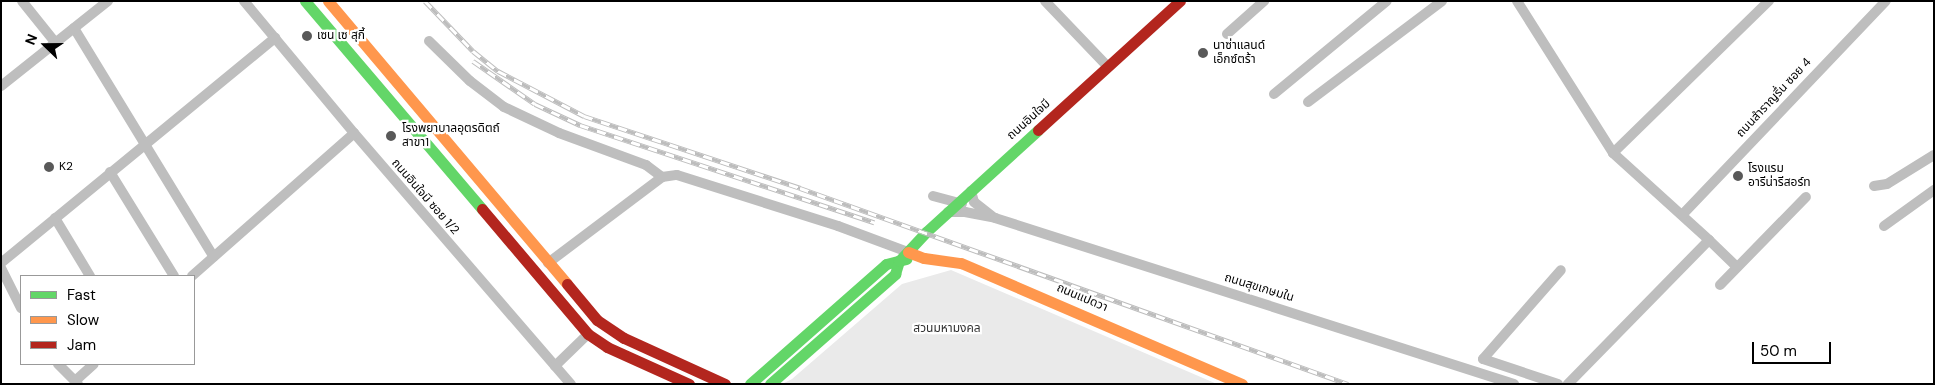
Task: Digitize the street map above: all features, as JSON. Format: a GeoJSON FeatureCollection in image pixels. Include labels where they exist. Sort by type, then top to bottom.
{"type":"FeatureCollection","features":[{"type":"Feature","properties":{"kind":"street"},"geometry":{"type":"LineString","coordinates":[[22,1],[55,42]]}},
{"type":"Feature","properties":{"kind":"street"},"geometry":{"type":"LineString","coordinates":[[1,86],[108,1]]}},
{"type":"Feature","properties":{"kind":"street","name":"ถนนอินใจมี ซอย 1/2"},"geometry":{"type":"LineString","coordinates":[[244,1],[354,133],[570,384]]}},
{"type":"Feature","properties":{"kind":"street"},"geometry":{"type":"LineString","coordinates":[[305,1],[588,334],[607,347],[689,384]]}},
{"type":"Feature","properties":{"kind":"street"},"geometry":{"type":"LineString","coordinates":[[328,1],[548,263],[606,328],[725,384]]}},
{"type":"Feature","properties":{"kind":"street"},"geometry":{"type":"LineString","coordinates":[[1045,1],[1108,67]]}},
{"type":"Feature","properties":{"kind":"street","name":"ถนนอินใจมี"},"geometry":{"type":"LineString","coordinates":[[770,384],[895,274],[899,261],[920,238],[1180,1]]}},
{"type":"Feature","properties":{"kind":"street"},"geometry":{"type":"LineString","coordinates":[[1227,34],[1264,1]]}},
{"type":"Feature","properties":{"kind":"street"},"geometry":{"type":"LineString","coordinates":[[1274,94],[1387,1]]}},
{"type":"Feature","properties":{"kind":"street"},"geometry":{"type":"LineString","coordinates":[[1308,102],[1442,1]]}},
{"type":"Feature","properties":{"kind":"street"},"geometry":{"type":"LineString","coordinates":[[1517,1],[1613,153],[1683,214],[1738,267]]}},
{"type":"Feature","properties":{"kind":"street"},"geometry":{"type":"LineString","coordinates":[[1613,153],[1769,1]]}},
{"type":"Feature","properties":{"kind":"street","name":"ถนนสำราญรื่น ซอย 4"},"geometry":{"type":"LineString","coordinates":[[1683,214],[1886,1]]}},
{"type":"Feature","properties":{"kind":"street"},"geometry":{"type":"LineString","coordinates":[[74,28],[214,257]]}},
{"type":"Feature","properties":{"kind":"street"},"geometry":{"type":"LineString","coordinates":[[1,263],[275,38]]}},
{"type":"Feature","properties":{"kind":"street"},"geometry":{"type":"LineString","coordinates":[[429,41],[470,81],[504,107],[559,134],[646,165],[662,177]]}},
{"type":"Feature","properties":{"kind":"street"},"geometry":{"type":"LineString","coordinates":[[193,275],[354,133]]}},
{"type":"Feature","properties":{"kind":"street"},"geometry":{"type":"LineString","coordinates":[[1874,186],[1887,184],[1934,155]]}},
{"type":"Feature","properties":{"kind":"street"},"geometry":{"type":"LineString","coordinates":[[110,172],[173,275]]}},
{"type":"Feature","properties":{"kind":"street"},"geometry":{"type":"LineString","coordinates":[[548,263],[662,177],[677,175],[708,183],[908,252]]}},
{"type":"Feature","properties":{"kind":"street"},"geometry":{"type":"LineString","coordinates":[[1884,226],[1934,190]]}},
{"type":"Feature","properties":{"kind":"street","name":"ถนนสุขเกษมใน"},"geometry":{"type":"LineString","coordinates":[[971,191],[974,202],[995,218]]}},
{"type":"Feature","properties":{"kind":"street","name":"ถนนสุขเกษมใน"},"geometry":{"type":"LineString","coordinates":[[933,196],[958,203],[995,218],[1514,384]]}},
{"type":"Feature","properties":{"kind":"street"},"geometry":{"type":"LineString","coordinates":[[1720,285],[1806,197]]}},
{"type":"Feature","properties":{"kind":"street","name":"ถนนสุขเกษมใน"},"geometry":{"type":"LineString","coordinates":[[948,212],[966,212],[995,218]]}},
{"type":"Feature","properties":{"kind":"street"},"geometry":{"type":"LineString","coordinates":[[55,218],[89,275]]}},
{"type":"Feature","properties":{"kind":"street"},"geometry":{"type":"LineString","coordinates":[[899,261],[928,258],[921,248],[920,238]]}},
{"type":"Feature","properties":{"kind":"street"},"geometry":{"type":"LineString","coordinates":[[1568,384],[1709,240]]}},
{"type":"Feature","properties":{"kind":"street","name":"ถนนแปดวา"},"geometry":{"type":"LineString","coordinates":[[908,252],[928,258],[961,263],[1242,384]]}},
{"type":"Feature","properties":{"kind":"street","name":"ถนนอินใจมี"},"geometry":{"type":"LineString","coordinates":[[750,384],[886,264],[899,261]]}},
{"type":"Feature","properties":{"kind":"street"},"geometry":{"type":"LineString","coordinates":[[1,268],[20,306]]}},
{"type":"Feature","properties":{"kind":"street"},"geometry":{"type":"LineString","coordinates":[[1558,384],[1483,359],[1561,270]]}},
{"type":"Feature","properties":{"kind":"street"},"geometry":{"type":"LineString","coordinates":[[555,366],[588,334]]}},
{"type":"Feature","properties":{"kind":"street"},"geometry":{"type":"LineString","coordinates":[[59,365],[77,382],[93,365]]}},
{"type":"Feature","properties":{"kind":"green space","name":"สวนมหามงคล"},"geometry":{"type":"Polygon","coordinates":[[[951,270],[1217,384],[782,384],[792,379],[902,284],[951,270]]]}},
{"type":"Feature","properties":{"kind":"railway"},"geometry":{"type":"LineString","coordinates":[[425,1],[473,51],[498,71],[584,116],[800,188],[1348,384]]}},
{"type":"Feature","properties":{"kind":"railway"},"geometry":{"type":"LineString","coordinates":[[473,61],[535,104],[580,125],[874,222]]}},
{"type":"Feature","properties":{"kind":"traffic: fast"},"geometry":{"type":"LineString","coordinates":[[305,1],[482,209]]}},
{"type":"Feature","properties":{"kind":"traffic: fast"},"geometry":{"type":"LineString","coordinates":[[770,384],[895,274],[899,261],[926,232],[1038,130]]}},
{"type":"Feature","properties":{"kind":"traffic: fast"},"geometry":{"type":"LineString","coordinates":[[750,384],[886,264],[906,259]]}},
{"type":"Feature","properties":{"kind":"traffic: slow"},"geometry":{"type":"LineString","coordinates":[[328,1],[567,284]]}},
{"type":"Feature","properties":{"kind":"traffic: slow"},"geometry":{"type":"LineString","coordinates":[[908,252],[924,258],[961,263],[1242,384]]}},
{"type":"Feature","properties":{"kind":"traffic: jam"},"geometry":{"type":"LineString","coordinates":[[1038,130],[1180,1]]}},
{"type":"Feature","properties":{"kind":"traffic: jam"},"geometry":{"type":"LineString","coordinates":[[482,209],[588,334],[607,347],[689,384]]}},
{"type":"Feature","properties":{"kind":"traffic: jam"},"geometry":{"type":"LineString","coordinates":[[567,284],[597,320],[624,338],[725,384]]}},
{"type":"Feature","properties":{"kind":"place","name":"เซน เซ สุกี้"},"geometry":{"type":"Point","coordinates":[307,36]}},
{"type":"Feature","properties":{"kind":"place","name":"นาซ่าแลนด์ เอ็กซ์ตร้า"},"geometry":{"type":"Point","coordinates":[1203,53]}},
{"type":"Feature","properties":{"kind":"place","name":"โรงพยาบาลอุตรดิตถ์ สาขา1"},"geometry":{"type":"Point","coordinates":[391,136]}},
{"type":"Feature","properties":{"kind":"place","name":"K2"},"geometry":{"type":"Point","coordinates":[49,167]}},
{"type":"Feature","properties":{"kind":"place","name":"โรงแรม อารีน่ารีสอร์ท"},"geometry":{"type":"Point","coordinates":[1738,176]}}]}
